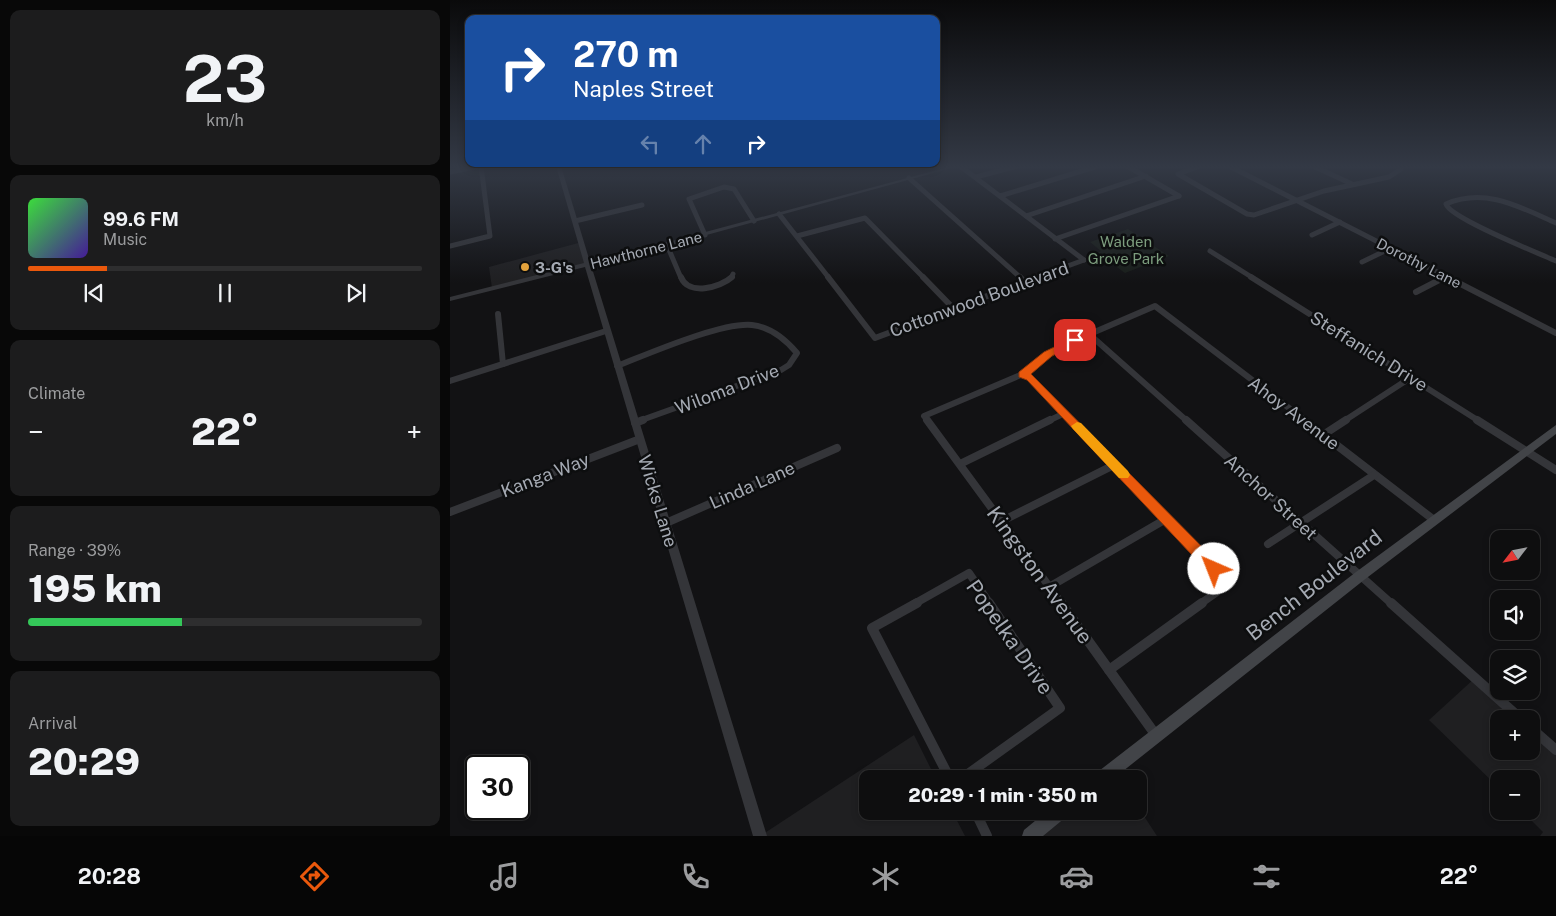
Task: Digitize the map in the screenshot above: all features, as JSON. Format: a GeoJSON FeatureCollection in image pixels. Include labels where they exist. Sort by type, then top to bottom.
{"type":"FeatureCollection","features":[{"type":"Feature","properties":{"kind":"main road","name":"Bench Boulevard"},"geometry":{"type":"LineString","coordinates":[[1111,770],[1360,576],[1556,429]]}},
{"type":"Feature","properties":{"kind":"main road"},"geometry":{"type":"LineString","coordinates":[[1030,836],[1049,820]]}},
{"type":"Feature","properties":{"kind":"street"},"geometry":{"type":"LineString","coordinates":[[450,246],[490,236],[486,205]]}},
{"type":"Feature","properties":{"kind":"street","name":"Wicks Lane"},"geometry":{"type":"LineString","coordinates":[[570,205],[606,331],[760,836]]}},
{"type":"Feature","properties":{"kind":"street"},"geometry":{"type":"LineString","coordinates":[[575,221],[642,205]]}},
{"type":"Feature","properties":{"kind":"street"},"geometry":{"type":"LineString","coordinates":[[690,205],[705,235]]}},
{"type":"Feature","properties":{"kind":"street"},"geometry":{"type":"LineString","coordinates":[[744,205],[754,221]]}},
{"type":"Feature","properties":{"kind":"street","name":"Hawthorne Lane"},"geometry":{"type":"LineString","coordinates":[[450,299],[560,270],[588,265],[667,245],[812,205]]}},
{"type":"Feature","properties":{"kind":"street"},"geometry":{"type":"LineString","coordinates":[[939,205],[1025,282]]}},
{"type":"Feature","properties":{"kind":"street"},"geometry":{"type":"LineString","coordinates":[[1012,205],[1055,239]]}},
{"type":"Feature","properties":{"kind":"street"},"geometry":{"type":"LineString","coordinates":[[1026,216],[1059,205]]}},
{"type":"Feature","properties":{"kind":"street","name":"Cottonwood Boulevard"},"geometry":{"type":"LineString","coordinates":[[1055,239],[1152,205]]}},
{"type":"Feature","properties":{"kind":"street"},"geometry":{"type":"LineString","coordinates":[[1231,205],[1247,214],[1254,215],[1282,205]]}},
{"type":"Feature","properties":{"kind":"street","name":"Dorothy Lane"},"geometry":{"type":"LineString","coordinates":[[1306,205],[1556,333]]}},
{"type":"Feature","properties":{"kind":"street"},"geometry":{"type":"LineString","coordinates":[[1446,205],[1446,208],[1462,219],[1556,261]]}},
{"type":"Feature","properties":{"kind":"street"},"geometry":{"type":"LineString","coordinates":[[1514,205],[1556,223]]}},
{"type":"Feature","properties":{"kind":"street"},"geometry":{"type":"LineString","coordinates":[[780,214],[798,236],[865,218],[954,309]]}},
{"type":"Feature","properties":{"kind":"street"},"geometry":{"type":"LineString","coordinates":[[1312,235],[1340,222]]}},
{"type":"Feature","properties":{"kind":"street","name":"Cottonwood Boulevard"},"geometry":{"type":"LineString","coordinates":[[798,236],[875,338],[1084,260],[1055,239]]}},
{"type":"Feature","properties":{"kind":"street"},"geometry":{"type":"LineString","coordinates":[[667,245],[683,283],[692,289],[719,285],[731,279],[733,274]]}},
{"type":"Feature","properties":{"kind":"street"},"geometry":{"type":"LineString","coordinates":[[1362,262],[1390,248]]}},
{"type":"Feature","properties":{"kind":"street","name":"Steffanich Drive"},"geometry":{"type":"LineString","coordinates":[[1210,251],[1556,470]]}},
{"type":"Feature","properties":{"kind":"street"},"geometry":{"type":"LineString","coordinates":[[1416,292],[1446,276]]}},
{"type":"Feature","properties":{"kind":"street","name":"Ahoy Avenue"},"geometry":{"type":"LineString","coordinates":[[1088,334],[1154,306],[1434,520]]}},
{"type":"Feature","properties":{"kind":"street"},"geometry":{"type":"LineString","coordinates":[[498,314],[503,364]]}},
{"type":"Feature","properties":{"kind":"street","name":"Wiloma Drive"},"geometry":{"type":"LineString","coordinates":[[617,366],[732,327],[752,325],[788,341],[797,353],[790,365],[781,370],[635,423]]}},
{"type":"Feature","properties":{"kind":"street"},"geometry":{"type":"LineString","coordinates":[[450,381],[606,331]]}},
{"type":"Feature","properties":{"kind":"street"},"geometry":{"type":"LineString","coordinates":[[1088,334],[1061,346],[1034,364],[1023,374],[1030,378],[1214,569],[1220,585],[1217,592],[1109,670]]}},
{"type":"Feature","properties":{"kind":"street","name":"Anchor Street"},"geometry":{"type":"LineString","coordinates":[[1088,334],[1511,710]]}},
{"type":"Feature","properties":{"kind":"street","name":"Kingston Avenue"},"geometry":{"type":"LineString","coordinates":[[1023,374],[924,416],[1155,734]]}},
{"type":"Feature","properties":{"kind":"street"},"geometry":{"type":"LineString","coordinates":[[1323,435],[1410,378]]}},
{"type":"Feature","properties":{"kind":"street"},"geometry":{"type":"LineString","coordinates":[[960,464],[1065,414]]}},
{"type":"Feature","properties":{"kind":"street","name":"Kanga Way"},"geometry":{"type":"LineString","coordinates":[[450,512],[640,439]]}},
{"type":"Feature","properties":{"kind":"street","name":"Linda Lane"},"geometry":{"type":"LineString","coordinates":[[666,523],[838,448]]}},
{"type":"Feature","properties":{"kind":"street"},"geometry":{"type":"LineString","coordinates":[[1002,521],[1114,464]]}},
{"type":"Feature","properties":{"kind":"street"},"geometry":{"type":"LineString","coordinates":[[1268,544],[1374,475]]}},
{"type":"Feature","properties":{"kind":"street"},"geometry":{"type":"LineString","coordinates":[[1049,587],[1166,519]]}},
{"type":"Feature","properties":{"kind":"street","name":"Popelka Drive"},"geometry":{"type":"LineString","coordinates":[[945,770],[872,628],[969,573],[1060,708],[974,770]]}},
{"type":"Feature","properties":{"kind":"street"},"geometry":{"type":"LineString","coordinates":[[1540,736],[1556,750]]}},
{"type":"Feature","properties":{"kind":"street"},"geometry":{"type":"LineString","coordinates":[[979,820],[987,836]]}},
{"type":"Feature","properties":{"kind":"shaded area"},"geometry":{"type":"Polygon","coordinates":[[[582,242],[588,265],[492,288],[489,267],[582,242]]]}},
{"type":"Feature","properties":{"kind":"shaded area"},"geometry":{"type":"Polygon","coordinates":[[[1475,678],[1490,691],[1490,700],[1500,700],[1511,710],[1490,710],[1490,760],[1540,760],[1540,736],[1556,750],[1556,836],[1540,836],[1543,832],[1531,820],[1540,820],[1540,770],[1490,770],[1490,779],[1429,720],[1475,678]]]}},
{"type":"Feature","properties":{"kind":"shaded area"},"geometry":{"type":"Polygon","coordinates":[[[914,735],[932,770],[861,770],[914,735]]]}},
{"type":"Feature","properties":{"kind":"shaded area"},"geometry":{"type":"Polygon","coordinates":[[[859,771],[859,820],[957,820],[965,836],[760,836],[859,771]]]}},
{"type":"Feature","properties":{"kind":"shaded area"},"geometry":{"type":"Polygon","coordinates":[[[1049,820],[1147,820],[1157,836],[1030,836],[1049,820]]]}},
{"type":"Feature","properties":{"kind":"green space","name":"Walden Grove Park"},"geometry":{"type":"Polygon","coordinates":[[[1128,229],[1169,256],[1125,273],[1110,262],[1095,262],[1091,257],[1101,251],[1090,242],[1128,229]]]}},
{"type":"Feature","properties":{"kind":"slow traffic"},"geometry":{"type":"LineString","coordinates":[[1077,426],[1124,475]]}},
{"type":"Feature","properties":{"kind":"place","name":"3-G's"},"geometry":{"type":"Point","coordinates":[525,267]}},
{"type":"Feature","properties":{"kind":"route"},"geometry":{"type":"LineString","coordinates":[[1075,340],[1048,354],[1023,374],[1030,378],[1214,569]]}}]}
